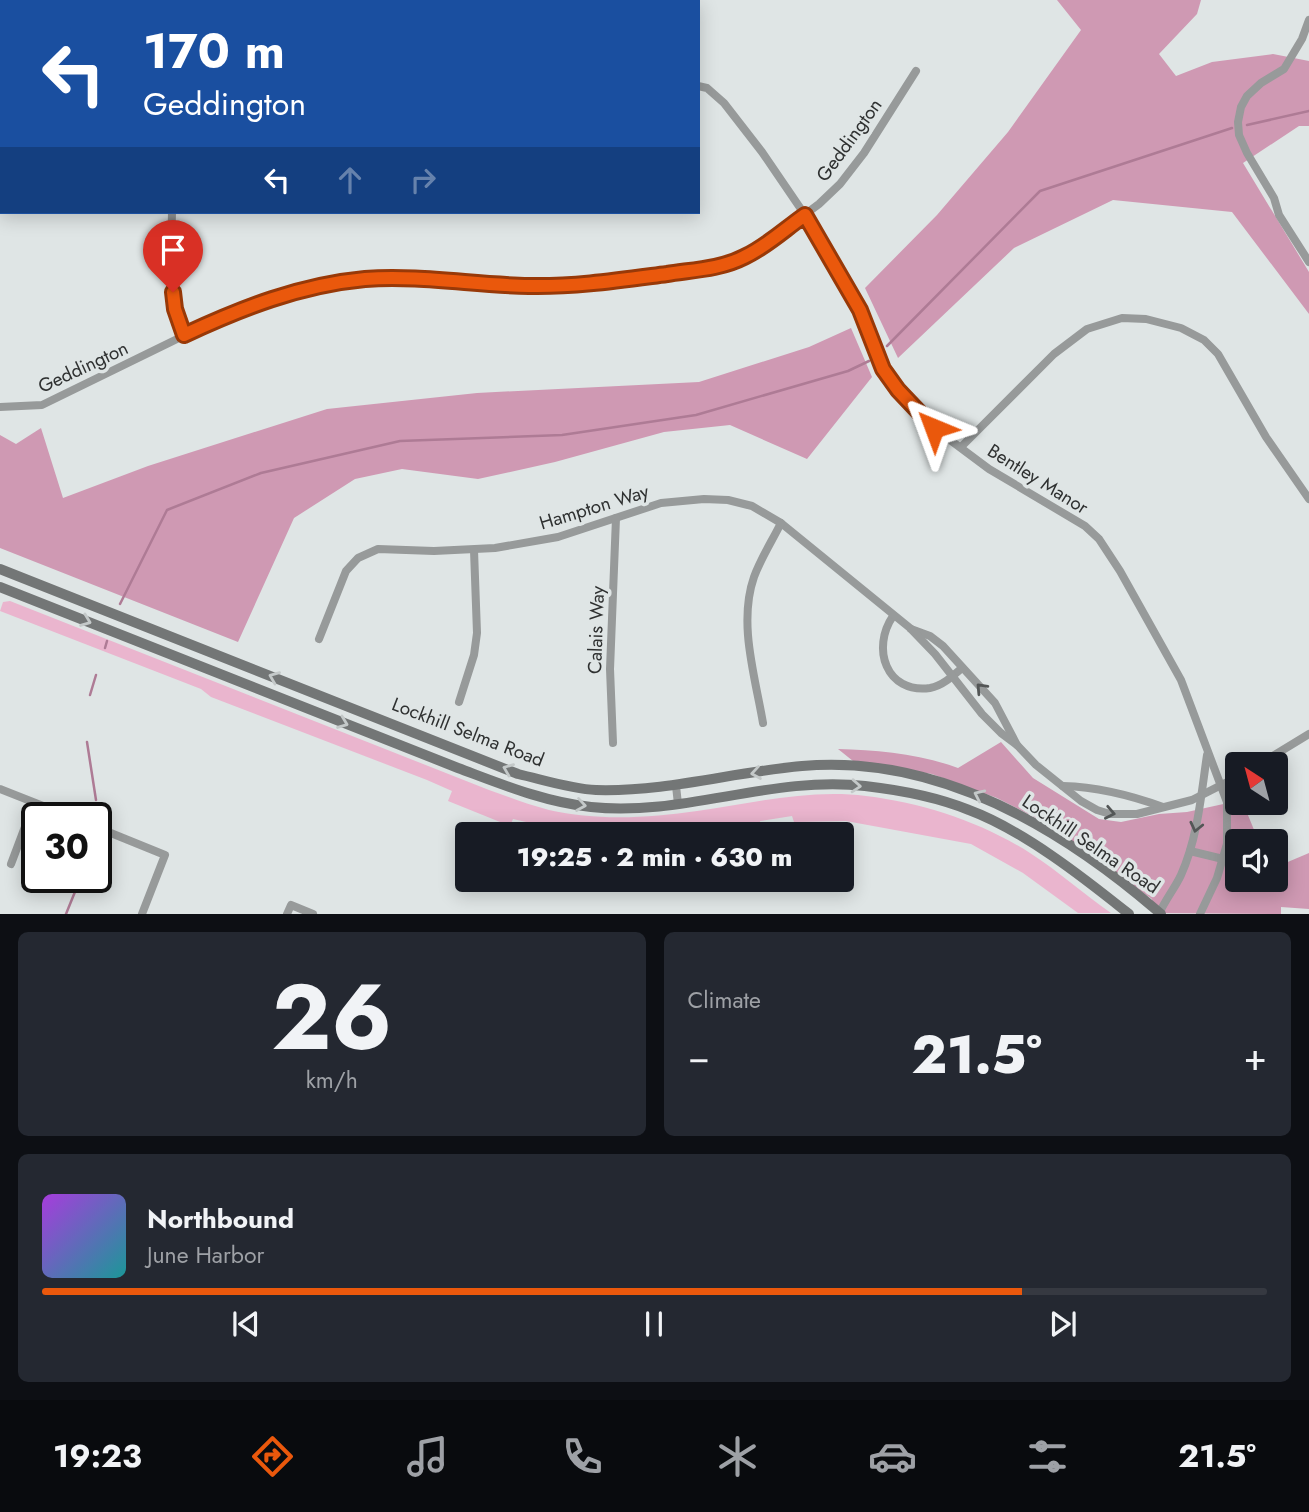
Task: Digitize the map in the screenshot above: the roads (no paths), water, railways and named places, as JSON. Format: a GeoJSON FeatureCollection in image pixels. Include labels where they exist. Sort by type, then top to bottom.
{"type":"FeatureCollection","features":[{"type":"Feature","properties":{"kind":"main road","name":"Lockhill Selma Road"},"geometry":{"type":"LineString","coordinates":[[0,569],[519,774],[594,790],[676,786],[803,766],[873,768],[936,780],[967,790],[1014,812],[1114,876],[1160,913]]}},
{"type":"Feature","properties":{"kind":"main road","name":"Lockhill Selma Road"},"geometry":{"type":"LineString","coordinates":[[0,587],[517,790],[556,801],[591,807],[631,808],[803,786],[834,785],[875,787],[970,810],[1031,843],[1129,914]]}},
{"type":"Feature","properties":{"kind":"street"},"geometry":{"type":"LineString","coordinates":[[1309,20],[1289,62],[1247,96],[1238,122],[1239,135],[1247,153],[1273,198],[1279,215],[1309,262]]}},
{"type":"Feature","properties":{"kind":"street","name":"Geddington"},"geometry":{"type":"LineString","coordinates":[[0,407],[42,405],[184,335],[278,296],[324,285],[406,277],[520,286],[565,285],[608,282],[713,267],[744,258],[805,215],[840,184],[864,153],[916,71]]}},
{"type":"Feature","properties":{"kind":"street","name":"Bentley Manor"},"geometry":{"type":"LineString","coordinates":[[700,86],[708,88],[724,103],[805,215],[860,310],[875,352],[890,380],[934,428],[1014,486],[1068,514],[1099,539],[1120,571],[1181,680],[1207,755],[1227,802],[1227,844],[1210,895],[1200,914]]}},
{"type":"Feature","properties":{"kind":"street"},"geometry":{"type":"LineString","coordinates":[[172,214],[171,276],[175,309],[184,335]]}},
{"type":"Feature","properties":{"kind":"street"},"geometry":{"type":"LineString","coordinates":[[961,447],[1054,354],[1081,334],[1108,321],[1122,318],[1146,319],[1181,328],[1204,340],[1218,354],[1266,437],[1309,499]]}},
{"type":"Feature","properties":{"kind":"street","name":"Hampton Way"},"geometry":{"type":"LineString","coordinates":[[319,639],[346,571],[367,553],[390,548],[474,550],[540,541],[661,503],[716,499],[752,506],[782,523],[910,628],[1001,733],[1043,771],[1097,810],[1110,814],[1137,814],[1192,800],[1225,783]]}},
{"type":"Feature","properties":{"kind":"street","name":"Calais Way"},"geometry":{"type":"LineString","coordinates":[[614,743],[610,669],[616,518]]}},
{"type":"Feature","properties":{"kind":"street"},"geometry":{"type":"LineString","coordinates":[[763,723],[749,635],[748,602],[758,569],[782,523]]}},
{"type":"Feature","properties":{"kind":"street"},"geometry":{"type":"LineString","coordinates":[[459,702],[474,656],[477,633],[474,550]]}},
{"type":"Feature","properties":{"kind":"street"},"geometry":{"type":"LineString","coordinates":[[58,611],[65,594]]}},
{"type":"Feature","properties":{"kind":"street"},"geometry":{"type":"LineString","coordinates":[[893,616],[885,627],[881,652],[894,677],[909,685],[928,688],[952,677],[962,668]]}},
{"type":"Feature","properties":{"kind":"street","name":"Hampton Way"},"geometry":{"type":"LineString","coordinates":[[910,628],[930,636],[995,703],[1017,745]]}},
{"type":"Feature","properties":{"kind":"street"},"geometry":{"type":"LineString","coordinates":[[296,704],[303,688]]}},
{"type":"Feature","properties":{"kind":"street"},"geometry":{"type":"LineString","coordinates":[[1279,752],[1309,734]]}},
{"type":"Feature","properties":{"kind":"street","name":"Bentley Manor"},"geometry":{"type":"LineString","coordinates":[[1160,913],[1190,851],[1198,820],[1207,755]]}},
{"type":"Feature","properties":{"kind":"street"},"geometry":{"type":"LineString","coordinates":[[676,786],[678,804]]}},
{"type":"Feature","properties":{"kind":"street"},"geometry":{"type":"LineString","coordinates":[[1063,786],[1085,786],[1122,793],[1163,807]]}},
{"type":"Feature","properties":{"kind":"street"},"geometry":{"type":"LineString","coordinates":[[0,789],[32,802]]}},
{"type":"Feature","properties":{"kind":"street"},"geometry":{"type":"LineString","coordinates":[[112,833],[165,855],[142,914]]}},
{"type":"Feature","properties":{"kind":"street"},"geometry":{"type":"LineString","coordinates":[[11,864],[21,837]]}},
{"type":"Feature","properties":{"kind":"street"},"geometry":{"type":"LineString","coordinates":[[1190,851],[1223,859]]}},
{"type":"Feature","properties":{"kind":"street"},"geometry":{"type":"LineString","coordinates":[[289,909],[313,914]]}},
{"type":"Feature","properties":{"kind":"waterway"},"geometry":{"type":"LineString","coordinates":[[1247,125],[1309,111]]}},
{"type":"Feature","properties":{"kind":"waterway"},"geometry":{"type":"LineString","coordinates":[[887,346],[1040,191],[1232,128]]}},
{"type":"Feature","properties":{"kind":"waterway"},"geometry":{"type":"LineString","coordinates":[[120,604],[167,510],[261,473],[400,441],[562,435],[696,415],[848,371],[869,361]]}},
{"type":"Feature","properties":{"kind":"waterway"},"geometry":{"type":"LineString","coordinates":[[105,648],[107,641]]}},
{"type":"Feature","properties":{"kind":"waterway"},"geometry":{"type":"LineString","coordinates":[[90,695],[96,675]]}},
{"type":"Feature","properties":{"kind":"waterway"},"geometry":{"type":"LineString","coordinates":[[87,742],[96,800]]}},
{"type":"Feature","properties":{"kind":"waterway"},"geometry":{"type":"LineString","coordinates":[[66,914],[75,893]]}}]}
